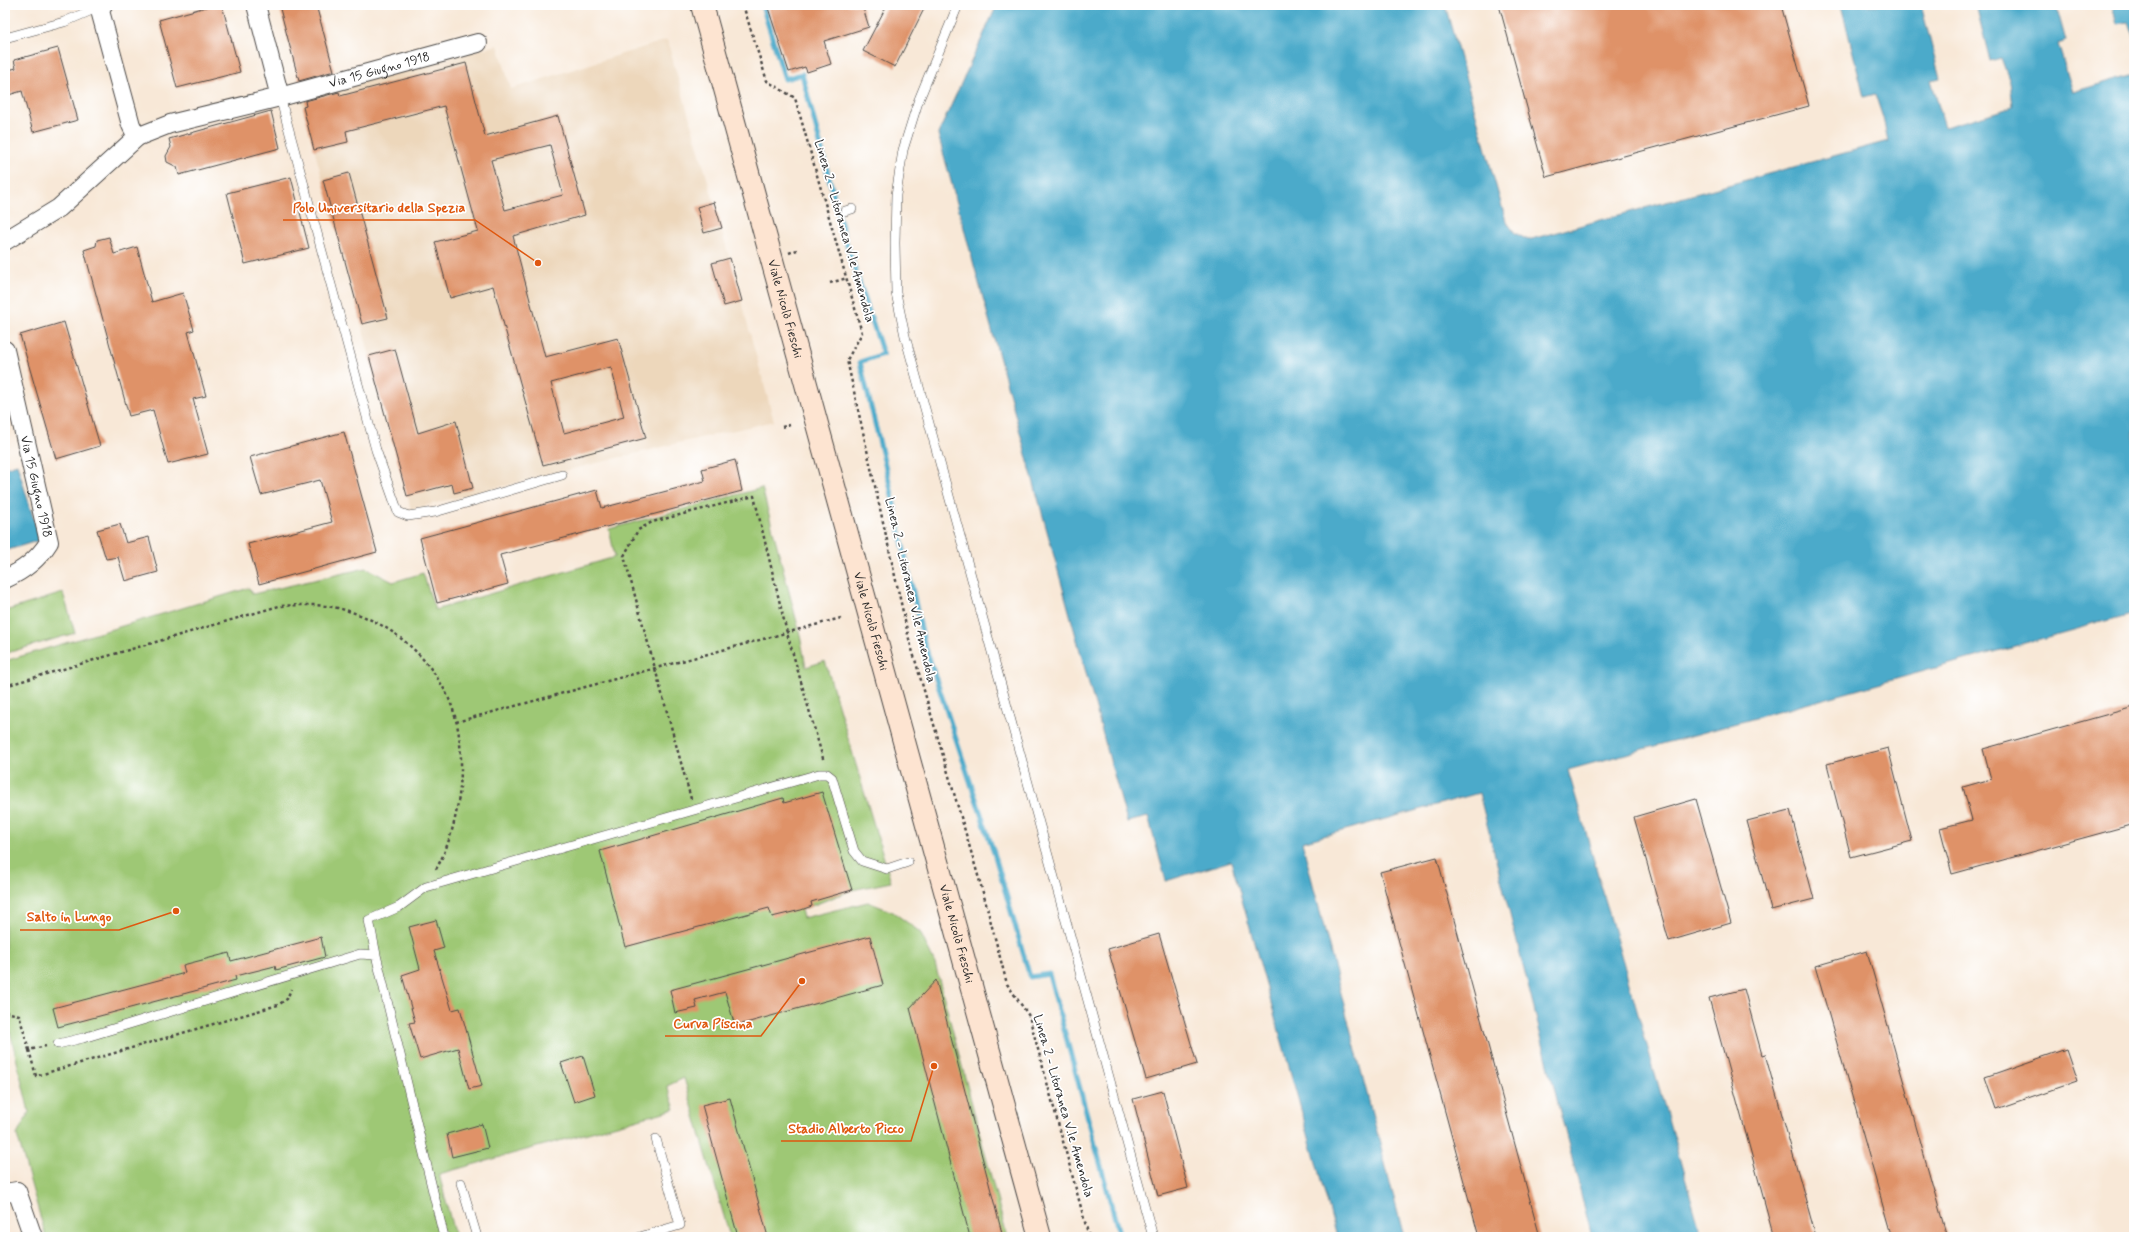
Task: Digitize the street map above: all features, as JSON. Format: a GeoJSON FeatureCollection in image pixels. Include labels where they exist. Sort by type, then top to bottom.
{"type":"FeatureCollection","features":[{"type":"Feature","properties":{"kind":"main road","name":"Viale Nicolò Fieschi"},"geometry":{"type":"LineString","coordinates":[[702,5],[1040,1237]]}},
{"type":"Feature","properties":{"kind":"street"},"geometry":{"type":"LineString","coordinates":[[256,5],[280,97]]}},
{"type":"Feature","properties":{"kind":"street"},"geometry":{"type":"LineString","coordinates":[[101,6],[131,125],[137,136]]}},
{"type":"Feature","properties":{"kind":"street","name":"Via 15 Giugno 1918"},"geometry":{"type":"LineString","coordinates":[[5,241],[59,208],[137,136],[170,124],[280,97],[478,43]]}},
{"type":"Feature","properties":{"kind":"street","name":"Via 15 Giugno 1918"},"geometry":{"type":"LineString","coordinates":[[5,579],[17,574],[42,553],[49,542],[6,357]]}},
{"type":"Feature","properties":{"kind":"street"},"geometry":{"type":"LineString","coordinates":[[5,1193],[17,1191],[33,1237]]}},
{"type":"Feature","properties":{"kind":"lane"},"geometry":{"type":"LineString","coordinates":[[958,5],[923,88],[903,150],[896,195],[896,293],[906,336],[1153,1237]]}},
{"type":"Feature","properties":{"kind":"lane"},"geometry":{"type":"LineString","coordinates":[[5,38],[64,22],[101,6]]}},
{"type":"Feature","properties":{"kind":"lane"},"geometry":{"type":"LineString","coordinates":[[280,97],[376,450],[398,512],[408,516],[436,512],[562,475]]}},
{"type":"Feature","properties":{"kind":"lane"},"geometry":{"type":"LineString","coordinates":[[444,1237],[376,956],[369,920],[399,907],[426,886],[812,775],[827,774],[835,785],[854,851],[862,861],[887,869],[908,862]]}},
{"type":"Feature","properties":{"kind":"lane"},"geometry":{"type":"LineString","coordinates":[[58,1044],[83,1038],[360,954],[376,956]]}},
{"type":"Feature","properties":{"kind":"lane"},"geometry":{"type":"LineString","coordinates":[[640,1237],[680,1225],[656,1139]]}},
{"type":"Feature","properties":{"kind":"lane"},"geometry":{"type":"LineString","coordinates":[[462,1184],[477,1237]]}},
{"type":"Feature","properties":{"kind":"path","name":"Linea 2 - Litoranea V.le Amendola"},"geometry":{"type":"LineString","coordinates":[[743,5],[767,81],[795,98],[862,333],[847,360],[909,639],[984,896],[1007,984],[1029,1016],[1089,1237]]}},
{"type":"Feature","properties":{"kind":"path"},"geometry":{"type":"LineString","coordinates":[[830,283],[846,278]]}},
{"type":"Feature","properties":{"kind":"path"},"geometry":{"type":"LineString","coordinates":[[782,427],[790,425]]}},
{"type":"Feature","properties":{"kind":"path"},"geometry":{"type":"LineString","coordinates":[[693,809],[656,668],[624,556],[638,530],[652,522],[754,496],[787,633],[827,774]]}},
{"type":"Feature","properties":{"kind":"path"},"geometry":{"type":"LineString","coordinates":[[5,686],[279,606],[312,604],[345,610],[376,621],[404,639],[427,663],[445,691],[456,722],[461,764],[457,807],[446,848],[426,886]]}},
{"type":"Feature","properties":{"kind":"path"},"geometry":{"type":"LineString","coordinates":[[456,722],[841,618]]}},
{"type":"Feature","properties":{"kind":"path"},"geometry":{"type":"LineString","coordinates":[[5,1012],[19,1015],[36,1076],[278,1005],[287,999],[295,974]]}},
{"type":"Feature","properties":{"kind":"path"},"geometry":{"type":"LineString","coordinates":[[29,1050],[42,1047]]}},
{"type":"Feature","properties":{"kind":"shaded area"},"geometry":{"type":"Polygon","coordinates":[[[667,40],[714,202],[774,421],[674,444],[411,509],[300,96],[498,45],[511,89],[667,40]]]}},
{"type":"Feature","properties":{"kind":"green space"},"geometry":{"type":"Polygon","coordinates":[[[762,488],[799,630],[806,667],[825,661],[891,882],[852,890],[801,910],[803,918],[868,902],[893,912],[920,932],[935,964],[1007,1237],[730,1237],[684,1078],[667,1086],[675,1109],[439,1174],[455,1237],[46,1237],[17,1135],[29,1112],[8,1023],[5,1021],[5,661],[249,588],[253,594],[366,568],[393,582],[423,573],[435,610],[615,557],[609,529],[762,488]]]}},
{"type":"Feature","properties":{"kind":"green space"},"geometry":{"type":"Polygon","coordinates":[[[63,593],[75,633],[7,653],[5,645],[5,611],[63,593]]]}},
{"type":"Feature","properties":{"kind":"water"},"geometry":{"type":"Polygon","coordinates":[[[997,5],[1445,5],[1506,221],[1515,233],[1528,240],[1888,141],[1883,118],[1875,94],[1864,97],[1841,5],[1921,5],[1940,78],[1931,80],[1945,127],[2013,107],[2010,82],[2001,58],[1990,61],[1976,5],[2056,5],[2066,41],[2058,44],[2073,92],[2134,74],[2134,613],[1568,770],[1702,1237],[1592,1237],[1479,793],[1302,842],[1404,1237],[1337,1237],[1231,861],[1166,881],[1148,817],[1127,822],[938,134],[997,5]]]}},
{"type":"Feature","properties":{"kind":"water"},"geometry":{"type":"Polygon","coordinates":[[[2112,5],[2134,5],[2134,39],[2128,22],[2117,24],[2112,5]]]}},
{"type":"Feature","properties":{"kind":"water"},"geometry":{"type":"Polygon","coordinates":[[[17,464],[40,540],[5,551],[5,468],[17,464]]]}},
{"type":"Feature","properties":{"kind":"building"},"geometry":{"type":"Polygon","coordinates":[[[213,5],[222,5],[240,72],[177,88],[159,20],[213,5]]]}},
{"type":"Feature","properties":{"kind":"building"},"geometry":{"type":"Polygon","coordinates":[[[279,5],[316,5],[334,71],[299,81],[279,5]]]}},
{"type":"Feature","properties":{"kind":"building"},"geometry":{"type":"Polygon","coordinates":[[[767,5],[862,5],[869,27],[824,41],[831,64],[807,72],[805,67],[789,72],[767,5]]]}},
{"type":"Feature","properties":{"kind":"building"},"geometry":{"type":"Polygon","coordinates":[[[887,5],[926,5],[895,67],[863,51],[887,5]]]}},
{"type":"Feature","properties":{"kind":"building"},"geometry":{"type":"Polygon","coordinates":[[[1499,5],[1781,5],[1809,106],[1546,177],[1499,5]]]}},
{"type":"Feature","properties":{"kind":"building"},"geometry":{"type":"Polygon","coordinates":[[[58,48],[78,120],[33,132],[22,91],[5,96],[5,71],[16,68],[14,60],[58,48]]]}},
{"type":"Feature","properties":{"kind":"building"},"geometry":{"type":"Polygon","coordinates":[[[466,63],[485,136],[558,116],[585,215],[513,236],[545,357],[618,338],[646,438],[543,465],[493,286],[450,298],[435,242],[478,231],[444,106],[346,131],[348,142],[314,150],[303,107],[306,106],[305,101],[339,92],[340,96],[466,63]],[[550,145],[491,160],[505,210],[563,195],[550,145]],[[611,367],[551,383],[564,433],[624,417],[611,367]]]}},
{"type":"Feature","properties":{"kind":"building"},"geometry":{"type":"Polygon","coordinates":[[[271,111],[280,148],[179,175],[177,167],[167,162],[166,156],[171,147],[169,139],[271,111]]]}},
{"type":"Feature","properties":{"kind":"building"},"geometry":{"type":"Polygon","coordinates":[[[349,173],[388,318],[362,324],[323,180],[349,173]]]}},
{"type":"Feature","properties":{"kind":"building"},"geometry":{"type":"Polygon","coordinates":[[[291,177],[309,248],[245,264],[227,193],[291,177]]]}},
{"type":"Feature","properties":{"kind":"building"},"geometry":{"type":"Polygon","coordinates":[[[714,202],[722,228],[704,233],[697,207],[714,202]]]}},
{"type":"Feature","properties":{"kind":"building"},"geometry":{"type":"Polygon","coordinates":[[[109,237],[114,254],[137,247],[152,302],[183,293],[194,330],[188,332],[206,396],[193,399],[208,454],[168,464],[153,410],[129,416],[84,250],[96,246],[97,240],[109,237]]]}},
{"type":"Feature","properties":{"kind":"building"},"geometry":{"type":"Polygon","coordinates":[[[730,258],[742,301],[724,306],[712,263],[730,258]]]}},
{"type":"Feature","properties":{"kind":"building"},"geometry":{"type":"Polygon","coordinates":[[[64,322],[100,446],[56,459],[20,335],[64,322]]]}},
{"type":"Feature","properties":{"kind":"building"},"geometry":{"type":"Polygon","coordinates":[[[395,349],[418,433],[456,421],[473,488],[454,493],[452,484],[407,496],[369,356],[395,349]]]}},
{"type":"Feature","properties":{"kind":"building"},"geometry":{"type":"Polygon","coordinates":[[[344,432],[377,552],[259,584],[248,544],[332,522],[320,480],[261,495],[250,457],[344,432]]]}},
{"type":"Feature","properties":{"kind":"building"},"geometry":{"type":"Polygon","coordinates":[[[735,460],[742,491],[500,555],[508,584],[437,603],[420,538],[597,490],[602,508],[705,481],[702,469],[735,460]]]}},
{"type":"Feature","properties":{"kind":"building"},"geometry":{"type":"Polygon","coordinates":[[[120,524],[126,543],[149,537],[158,572],[125,581],[118,557],[106,559],[97,530],[120,524]]]}},
{"type":"Feature","properties":{"kind":"building"},"geometry":{"type":"Polygon","coordinates":[[[2134,707],[2134,824],[1952,874],[1940,828],[1972,820],[1963,787],[1991,779],[1983,749],[2134,707]]]}},
{"type":"Feature","properties":{"kind":"building"},"geometry":{"type":"Polygon","coordinates":[[[1888,748],[1912,841],[1851,857],[1827,764],[1888,748]]]}},
{"type":"Feature","properties":{"kind":"building"},"geometry":{"type":"Polygon","coordinates":[[[822,792],[852,890],[811,902],[812,906],[801,910],[772,917],[769,908],[625,947],[600,851],[783,798],[784,803],[822,792]]]}},
{"type":"Feature","properties":{"kind":"building"},"geometry":{"type":"Polygon","coordinates":[[[1696,799],[1731,923],[1669,941],[1634,817],[1696,799]]]}},
{"type":"Feature","properties":{"kind":"building"},"geometry":{"type":"Polygon","coordinates":[[[1790,810],[1814,899],[1771,910],[1747,821],[1790,810]]]}},
{"type":"Feature","properties":{"kind":"building"},"geometry":{"type":"Polygon","coordinates":[[[1437,857],[1540,1237],[1479,1237],[1380,872],[1437,857]]]}},
{"type":"Feature","properties":{"kind":"building"},"geometry":{"type":"Polygon","coordinates":[[[436,920],[444,948],[434,951],[452,1010],[460,1008],[482,1086],[469,1089],[458,1048],[420,1059],[409,1023],[415,1022],[402,975],[420,969],[409,927],[436,920]]]}},
{"type":"Feature","properties":{"kind":"building"},"geometry":{"type":"Polygon","coordinates":[[[1159,934],[1197,1064],[1146,1079],[1108,949],[1159,934]]]}},
{"type":"Feature","properties":{"kind":"building"},"geometry":{"type":"Polygon","coordinates":[[[870,936],[883,985],[735,1026],[725,992],[695,1000],[697,1008],[675,1013],[670,990],[870,936]]]}},
{"type":"Feature","properties":{"kind":"building"},"geometry":{"type":"Polygon","coordinates":[[[321,937],[325,957],[276,970],[275,966],[235,976],[236,980],[58,1027],[53,1008],[185,973],[183,965],[229,953],[231,961],[321,937]]]}},
{"type":"Feature","properties":{"kind":"building"},"geometry":{"type":"Polygon","coordinates":[[[1867,951],[1947,1237],[1892,1237],[1815,966],[1867,951]]]}},
{"type":"Feature","properties":{"kind":"building"},"geometry":{"type":"Polygon","coordinates":[[[936,980],[1003,1237],[970,1237],[910,1008],[936,980]]]}},
{"type":"Feature","properties":{"kind":"building"},"geometry":{"type":"Polygon","coordinates":[[[1744,989],[1762,1055],[1765,1054],[1816,1237],[1774,1237],[1709,998],[1744,989]]]}},
{"type":"Feature","properties":{"kind":"building"},"geometry":{"type":"Polygon","coordinates":[[[2066,1049],[2077,1081],[1996,1109],[1985,1077],[2066,1049]]]}},
{"type":"Feature","properties":{"kind":"building"},"geometry":{"type":"Polygon","coordinates":[[[583,1056],[595,1095],[574,1102],[561,1063],[583,1056]]]}},
{"type":"Feature","properties":{"kind":"building"},"geometry":{"type":"Polygon","coordinates":[[[1163,1091],[1188,1188],[1158,1196],[1133,1099],[1163,1091]]]}},
{"type":"Feature","properties":{"kind":"building"},"geometry":{"type":"Polygon","coordinates":[[[730,1098],[768,1237],[738,1237],[702,1105],[730,1098]]]}},
{"type":"Feature","properties":{"kind":"building"},"geometry":{"type":"Polygon","coordinates":[[[482,1124],[488,1148],[452,1157],[447,1134],[482,1124]]]}},
{"type":"Feature","properties":{"kind":"waterway"},"geometry":{"type":"LineString","coordinates":[[762,5],[785,79],[802,74],[845,239],[883,354],[860,362],[889,481],[924,643],[995,856],[1030,977],[1049,974],[1120,1237]]}},
{"type":"Feature","properties":{"kind":"place","name":"Polo Universitario della Spezia"},"geometry":{"type":"Point","coordinates":[538,263]}},
{"type":"Feature","properties":{"kind":"place","name":"Salto in Lungo"},"geometry":{"type":"Point","coordinates":[176,911]}},
{"type":"Feature","properties":{"kind":"place","name":"Curva Piscina"},"geometry":{"type":"Point","coordinates":[802,981]}},
{"type":"Feature","properties":{"kind":"place","name":"Stadio Alberto Picco"},"geometry":{"type":"Point","coordinates":[934,1066]}}]}
